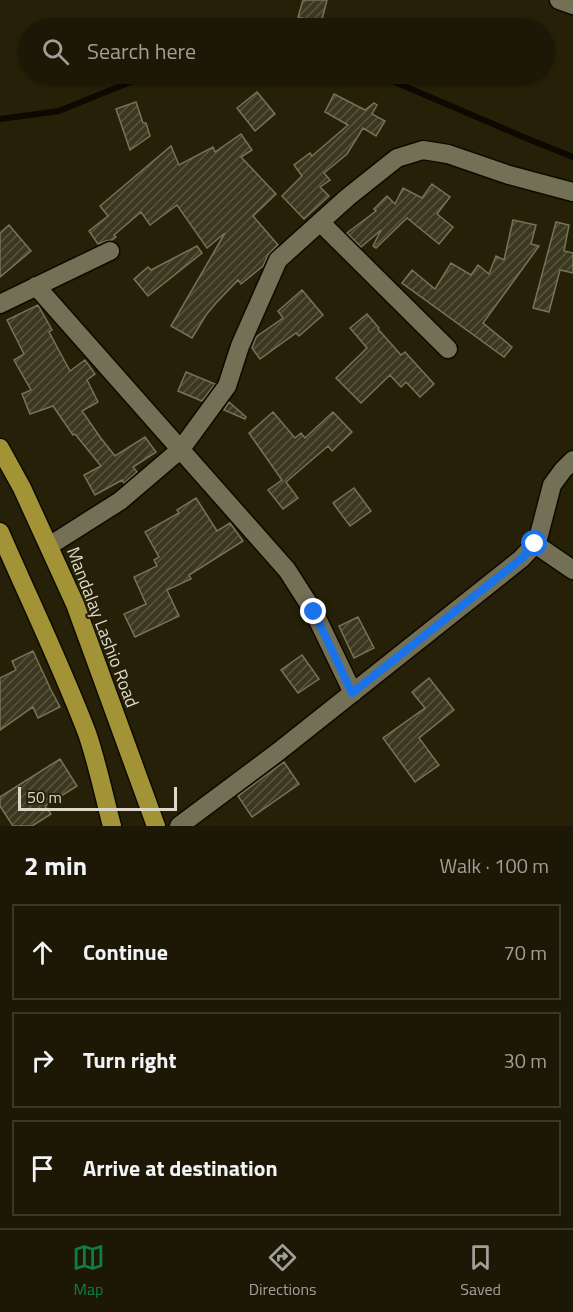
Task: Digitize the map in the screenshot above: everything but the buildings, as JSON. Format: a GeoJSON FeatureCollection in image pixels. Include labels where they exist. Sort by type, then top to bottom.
{"type":"FeatureCollection","features":[{"type":"Feature","properties":{"kind":"highway","name":"Mandalay Lashio Road"},"geometry":{"type":"LineString","coordinates":[[0,448],[22,488],[75,604],[156,826]]}},
{"type":"Feature","properties":{"kind":"highway"},"geometry":{"type":"LineString","coordinates":[[0,532],[54,652],[88,736],[112,826]]}},
{"type":"Feature","properties":{"kind":"street"},"geometry":{"type":"LineString","coordinates":[[559,0],[573,5]]}},
{"type":"Feature","properties":{"kind":"street"},"geometry":{"type":"LineString","coordinates":[[49,546],[120,501],[181,449],[227,386],[240,346],[278,260],[348,197],[397,158],[423,150],[448,154],[509,175],[573,192]]}},
{"type":"Feature","properties":{"kind":"street"},"geometry":{"type":"LineString","coordinates":[[320,222],[448,349]]}},
{"type":"Feature","properties":{"kind":"street"},"geometry":{"type":"LineString","coordinates":[[0,304],[110,251]]}},
{"type":"Feature","properties":{"kind":"street"},"geometry":{"type":"LineString","coordinates":[[36,286],[287,570],[314,612],[352,693]]}},
{"type":"Feature","properties":{"kind":"street"},"geometry":{"type":"LineString","coordinates":[[179,826],[278,752],[521,559],[535,544],[539,535],[552,485],[573,460]]}},
{"type":"Feature","properties":{"kind":"street"},"geometry":{"type":"LineString","coordinates":[[535,544],[573,570]]}},
{"type":"Feature","properties":{"kind":"waterway"},"geometry":{"type":"LineString","coordinates":[[0,119],[59,111],[125,84]]}},
{"type":"Feature","properties":{"kind":"waterway"},"geometry":{"type":"LineString","coordinates":[[399,84],[573,157]]}},
{"type":"Feature","properties":{"kind":"route"},"geometry":{"type":"LineString","coordinates":[[314,612],[352,693],[521,559],[535,544]]}}]}
